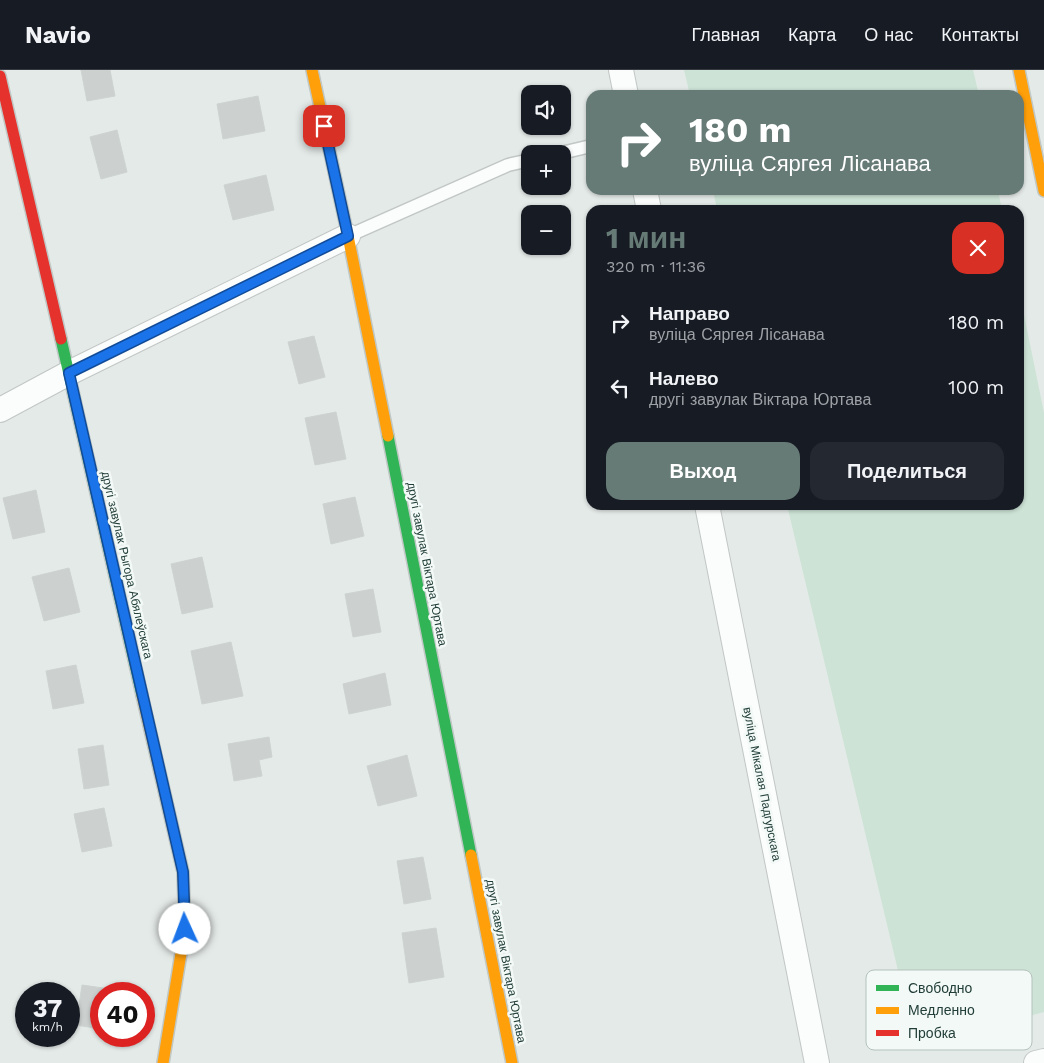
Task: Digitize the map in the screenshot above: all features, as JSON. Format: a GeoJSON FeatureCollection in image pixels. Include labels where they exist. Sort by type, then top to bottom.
{"type":"FeatureCollection","features":[{"type":"Feature","properties":{"kind":"street","name":"другі завулак Віктара Юртава"},"geometry":{"type":"LineString","coordinates":[[312,70],[348,236],[512,1063]]}},
{"type":"Feature","properties":{"kind":"street"},"geometry":{"type":"LineString","coordinates":[[621,70],[625,90]]}},
{"type":"Feature","properties":{"kind":"street"},"geometry":{"type":"LineString","coordinates":[[1019,70],[1023,90]]}},
{"type":"Feature","properties":{"kind":"street","name":"другі завулак Рыгора Абялеўскага"},"geometry":{"type":"LineString","coordinates":[[0,76],[183,872],[185,929],[163,1063]]}},
{"type":"Feature","properties":{"kind":"street"},"geometry":{"type":"LineString","coordinates":[[1024,94],[1044,191]]}},
{"type":"Feature","properties":{"kind":"street"},"geometry":{"type":"LineString","coordinates":[[0,410],[69,373],[348,236]]}},
{"type":"Feature","properties":{"kind":"street","name":"вуліца Мікалая Падгурскага"},"geometry":{"type":"LineString","coordinates":[[708,510],[817,1063]]}},
{"type":"Feature","properties":{"kind":"street"},"geometry":{"type":"LineString","coordinates":[[1036,1063],[1044,1061]]}},
{"type":"Feature","properties":{"kind":"lane"},"geometry":{"type":"LineString","coordinates":[[571,151],[586,147]]}},
{"type":"Feature","properties":{"kind":"lane"},"geometry":{"type":"LineString","coordinates":[[348,236],[508,165],[521,162]]}},
{"type":"Feature","properties":{"kind":"green space"},"geometry":{"type":"Polygon","coordinates":[[[684,70],[973,70],[978,90],[689,90],[684,70]]]}},
{"type":"Feature","properties":{"kind":"green space"},"geometry":{"type":"Polygon","coordinates":[[[714,195],[999,195],[1001,205],[716,205],[714,195]]]}},
{"type":"Feature","properties":{"kind":"green space"},"geometry":{"type":"Polygon","coordinates":[[[1024,315],[1044,413],[1044,1012],[1032,1015],[1032,970],[898,970],[788,510],[1024,510],[1024,315]]]}},
{"type":"Feature","properties":{"kind":"building"},"geometry":{"type":"Polygon","coordinates":[[[81,70],[110,70],[115,96],[87,101],[81,70]]]}},
{"type":"Feature","properties":{"kind":"building"},"geometry":{"type":"Polygon","coordinates":[[[258,96],[265,131],[223,139],[217,104],[258,96]]]}},
{"type":"Feature","properties":{"kind":"building"},"geometry":{"type":"Polygon","coordinates":[[[117,130],[127,172],[101,179],[90,137],[117,130]]]}},
{"type":"Feature","properties":{"kind":"building"},"geometry":{"type":"Polygon","coordinates":[[[266,175],[274,210],[233,220],[224,185],[266,175]]]}},
{"type":"Feature","properties":{"kind":"building"},"geometry":{"type":"Polygon","coordinates":[[[314,336],[325,377],[299,384],[288,342],[314,336]]]}},
{"type":"Feature","properties":{"kind":"building"},"geometry":{"type":"Polygon","coordinates":[[[336,412],[346,459],[315,465],[305,418],[336,412]]]}},
{"type":"Feature","properties":{"kind":"building"},"geometry":{"type":"Polygon","coordinates":[[[36,490],[45,532],[13,539],[3,498],[36,490]]]}},
{"type":"Feature","properties":{"kind":"building"},"geometry":{"type":"Polygon","coordinates":[[[355,497],[364,536],[331,544],[323,504],[355,497]]]}},
{"type":"Feature","properties":{"kind":"building"},"geometry":{"type":"Polygon","coordinates":[[[202,557],[213,607],[182,614],[171,564],[202,557]]]}},
{"type":"Feature","properties":{"kind":"building"},"geometry":{"type":"Polygon","coordinates":[[[69,568],[80,612],[44,621],[32,577],[69,568]]]}},
{"type":"Feature","properties":{"kind":"building"},"geometry":{"type":"Polygon","coordinates":[[[373,589],[381,632],[353,637],[345,594],[373,589]]]}},
{"type":"Feature","properties":{"kind":"building"},"geometry":{"type":"Polygon","coordinates":[[[231,642],[243,696],[202,704],[191,651],[231,642]]]}},
{"type":"Feature","properties":{"kind":"building"},"geometry":{"type":"Polygon","coordinates":[[[76,665],[84,703],[53,709],[46,671],[76,665]]]}},
{"type":"Feature","properties":{"kind":"building"},"geometry":{"type":"Polygon","coordinates":[[[385,673],[391,705],[349,714],[343,684],[385,673]]]}},
{"type":"Feature","properties":{"kind":"building"},"geometry":{"type":"Polygon","coordinates":[[[269,737],[272,757],[259,760],[262,776],[234,781],[228,744],[269,737]]]}},
{"type":"Feature","properties":{"kind":"building"},"geometry":{"type":"Polygon","coordinates":[[[103,745],[109,785],[84,789],[78,749],[103,745]]]}},
{"type":"Feature","properties":{"kind":"building"},"geometry":{"type":"Polygon","coordinates":[[[407,755],[417,796],[378,806],[367,766],[407,755]]]}},
{"type":"Feature","properties":{"kind":"building"},"geometry":{"type":"Polygon","coordinates":[[[104,808],[112,846],[82,852],[74,814],[104,808]]]}},
{"type":"Feature","properties":{"kind":"building"},"geometry":{"type":"Polygon","coordinates":[[[423,857],[431,899],[404,904],[397,861],[423,857]]]}},
{"type":"Feature","properties":{"kind":"building"},"geometry":{"type":"Polygon","coordinates":[[[436,928],[444,977],[409,983],[402,933],[436,928]]]}},
{"type":"Feature","properties":{"kind":"building"},"geometry":{"type":"Polygon","coordinates":[[[82,985],[90,986],[90,1027],[80,1026],[82,985]]]}},
{"type":"Feature","properties":{"kind":"traffic: fast"},"geometry":{"type":"LineString","coordinates":[[61,339],[142,695]]}},
{"type":"Feature","properties":{"kind":"traffic: fast"},"geometry":{"type":"LineString","coordinates":[[388,436],[471,855]]}},
{"type":"Feature","properties":{"kind":"traffic: slow"},"geometry":{"type":"LineString","coordinates":[[312,70],[388,436]]}},
{"type":"Feature","properties":{"kind":"traffic: slow"},"geometry":{"type":"LineString","coordinates":[[1019,70],[1023,90]]}},
{"type":"Feature","properties":{"kind":"traffic: slow"},"geometry":{"type":"LineString","coordinates":[[1024,94],[1044,191]]}},
{"type":"Feature","properties":{"kind":"traffic: slow"},"geometry":{"type":"LineString","coordinates":[[142,695],[183,872],[185,929],[163,1063]]}},
{"type":"Feature","properties":{"kind":"traffic: slow"},"geometry":{"type":"LineString","coordinates":[[471,855],[512,1063]]}},
{"type":"Feature","properties":{"kind":"traffic: jam"},"geometry":{"type":"LineString","coordinates":[[0,76],[61,339]]}},
{"type":"Feature","properties":{"kind":"route"},"geometry":{"type":"LineString","coordinates":[[185,929],[183,872],[69,373],[348,236],[324,126]]}}]}
